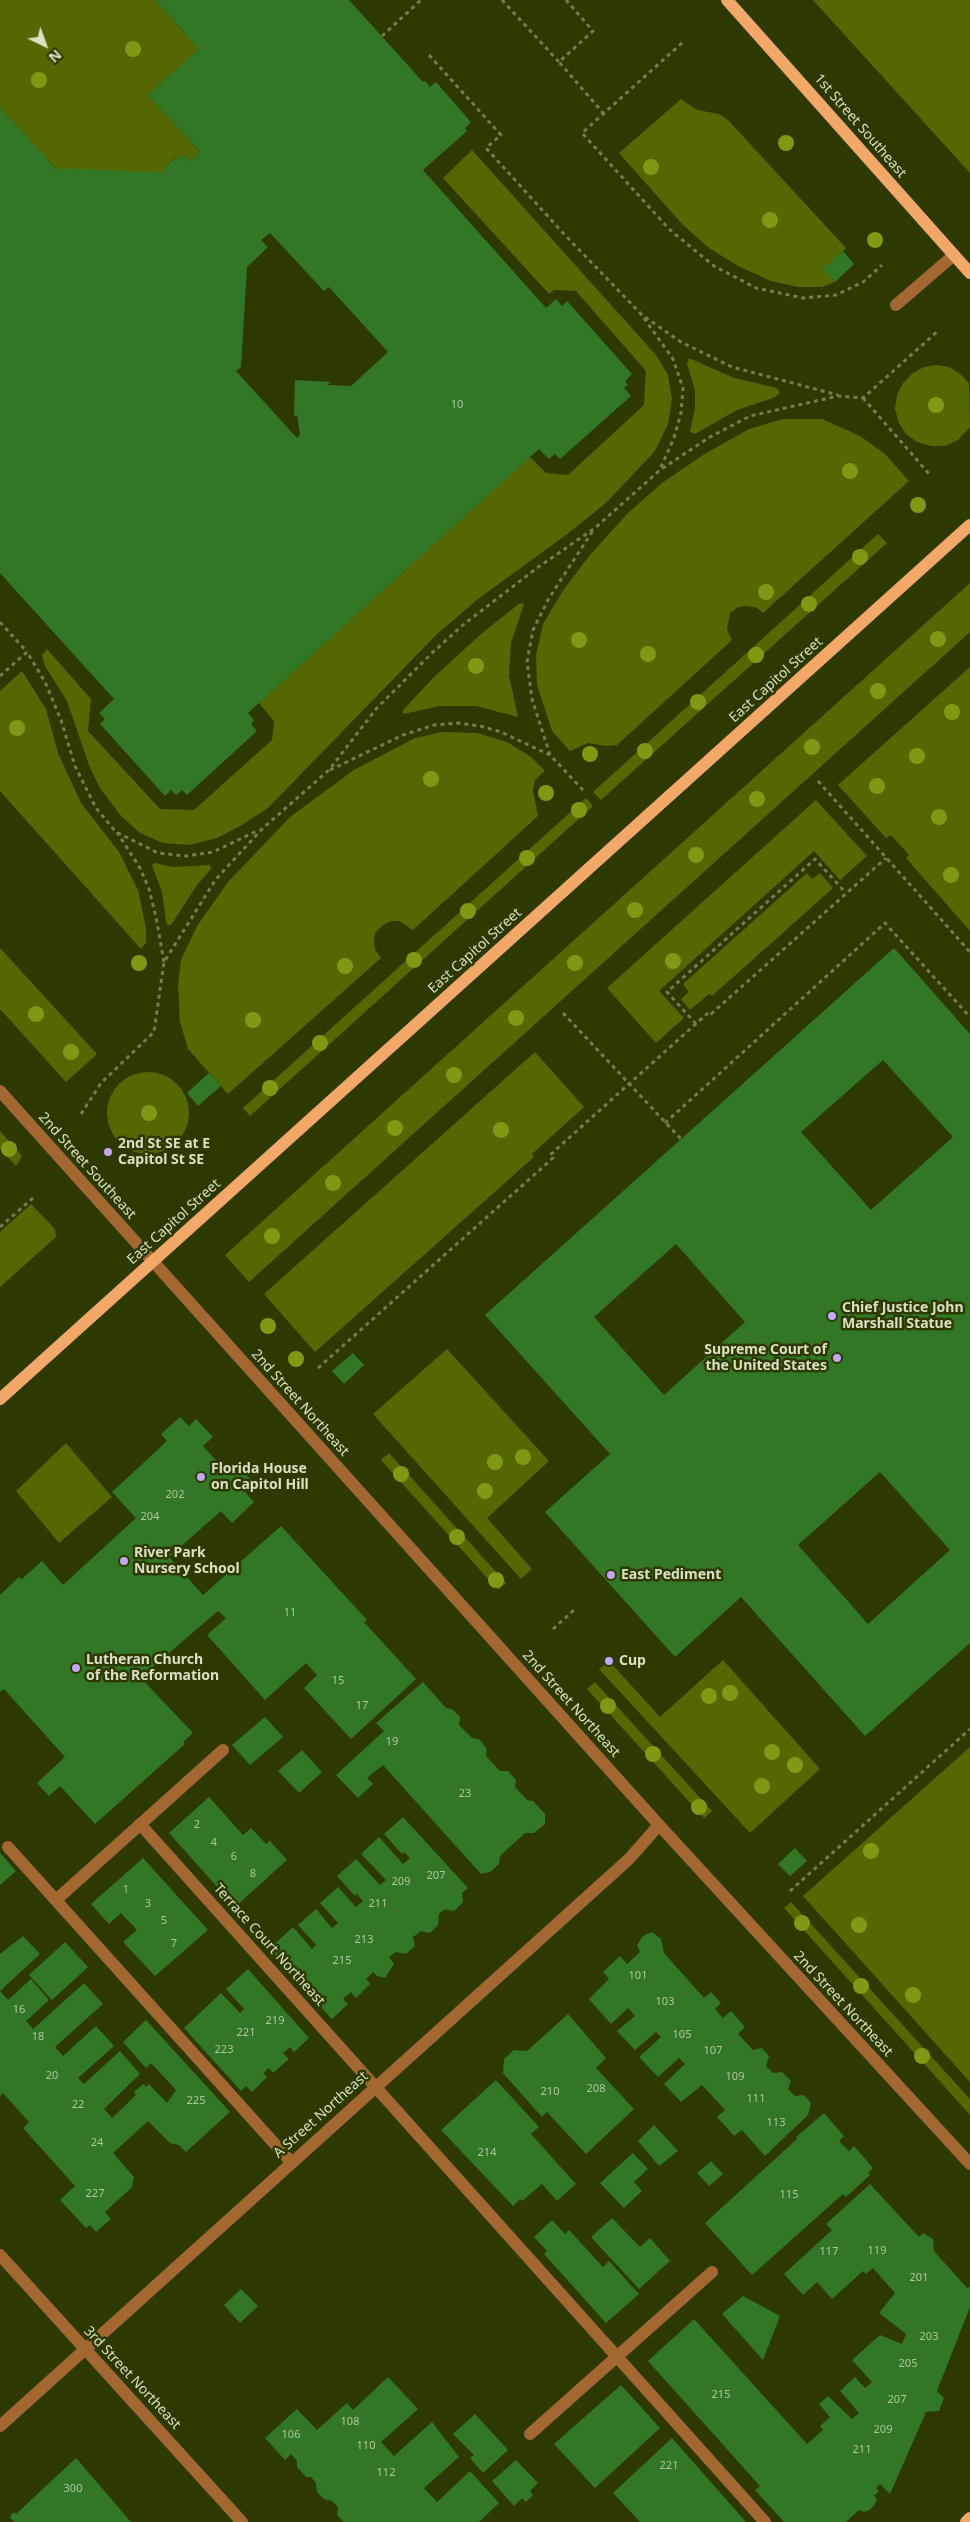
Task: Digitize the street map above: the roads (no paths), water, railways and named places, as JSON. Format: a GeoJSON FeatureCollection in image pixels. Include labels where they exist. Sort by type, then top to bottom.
{"type":"FeatureCollection","features":[{"type":"Feature","properties":{"kind":"main road","name":"1st Street Southeast"},"geometry":{"type":"LineString","coordinates":[[727,0],[970,273]]}},
{"type":"Feature","properties":{"kind":"main road","name":"East Capitol Street"},"geometry":{"type":"LineString","coordinates":[[0,1399],[970,525]]}},
{"type":"Feature","properties":{"kind":"main road"},"geometry":{"type":"LineString","coordinates":[[966,2522],[970,2518]]}},
{"type":"Feature","properties":{"kind":"street"},"geometry":{"type":"LineString","coordinates":[[896,305],[954,255]]}},
{"type":"Feature","properties":{"kind":"street","name":"2nd Street Southeast"},"geometry":{"type":"LineString","coordinates":[[0,1091],[152,1262]]}},
{"type":"Feature","properties":{"kind":"street","name":"2nd Street Northeast"},"geometry":{"type":"LineString","coordinates":[[152,1262],[659,1825],[970,2164]]}},
{"type":"Feature","properties":{"kind":"street"},"geometry":{"type":"LineString","coordinates":[[56,1900],[223,1750]]}},
{"type":"Feature","properties":{"kind":"street","name":"Terrace Court Northeast"},"geometry":{"type":"LineString","coordinates":[[140,1824],[765,2522]]}},
{"type":"Feature","properties":{"kind":"street","name":"A Street Northeast"},"geometry":{"type":"LineString","coordinates":[[0,2426],[375,2086],[629,1860],[659,1825]]}},
{"type":"Feature","properties":{"kind":"street"},"geometry":{"type":"LineString","coordinates":[[8,1847],[291,2162]]}},
{"type":"Feature","properties":{"kind":"street","name":"3rd Street Northeast"},"geometry":{"type":"LineString","coordinates":[[0,2255],[242,2522]]}},
{"type":"Feature","properties":{"kind":"street"},"geometry":{"type":"LineString","coordinates":[[530,2434],[712,2272]]}},
{"type":"Feature","properties":{"kind":"place","name":"2nd St SE at E Capitol St SE"},"geometry":{"type":"Point","coordinates":[108,1152]}},
{"type":"Feature","properties":{"kind":"place","name":"Chief Justice John Marshall Statue"},"geometry":{"type":"Point","coordinates":[832,1316]}},
{"type":"Feature","properties":{"kind":"place","name":"Supreme Court of the United States"},"geometry":{"type":"Point","coordinates":[837,1358]}},
{"type":"Feature","properties":{"kind":"place","name":"Florida House on Capitol Hill"},"geometry":{"type":"Point","coordinates":[201,1477]}},
{"type":"Feature","properties":{"kind":"place","name":"River Park Nursery School"},"geometry":{"type":"Point","coordinates":[124,1561]}},
{"type":"Feature","properties":{"kind":"place","name":"East Pediment"},"geometry":{"type":"Point","coordinates":[611,1575]}},
{"type":"Feature","properties":{"kind":"place","name":"Cup"},"geometry":{"type":"Point","coordinates":[609,1661]}},
{"type":"Feature","properties":{"kind":"place","name":"Lutheran Church of the Reformation"},"geometry":{"type":"Point","coordinates":[76,1668]}}]}
